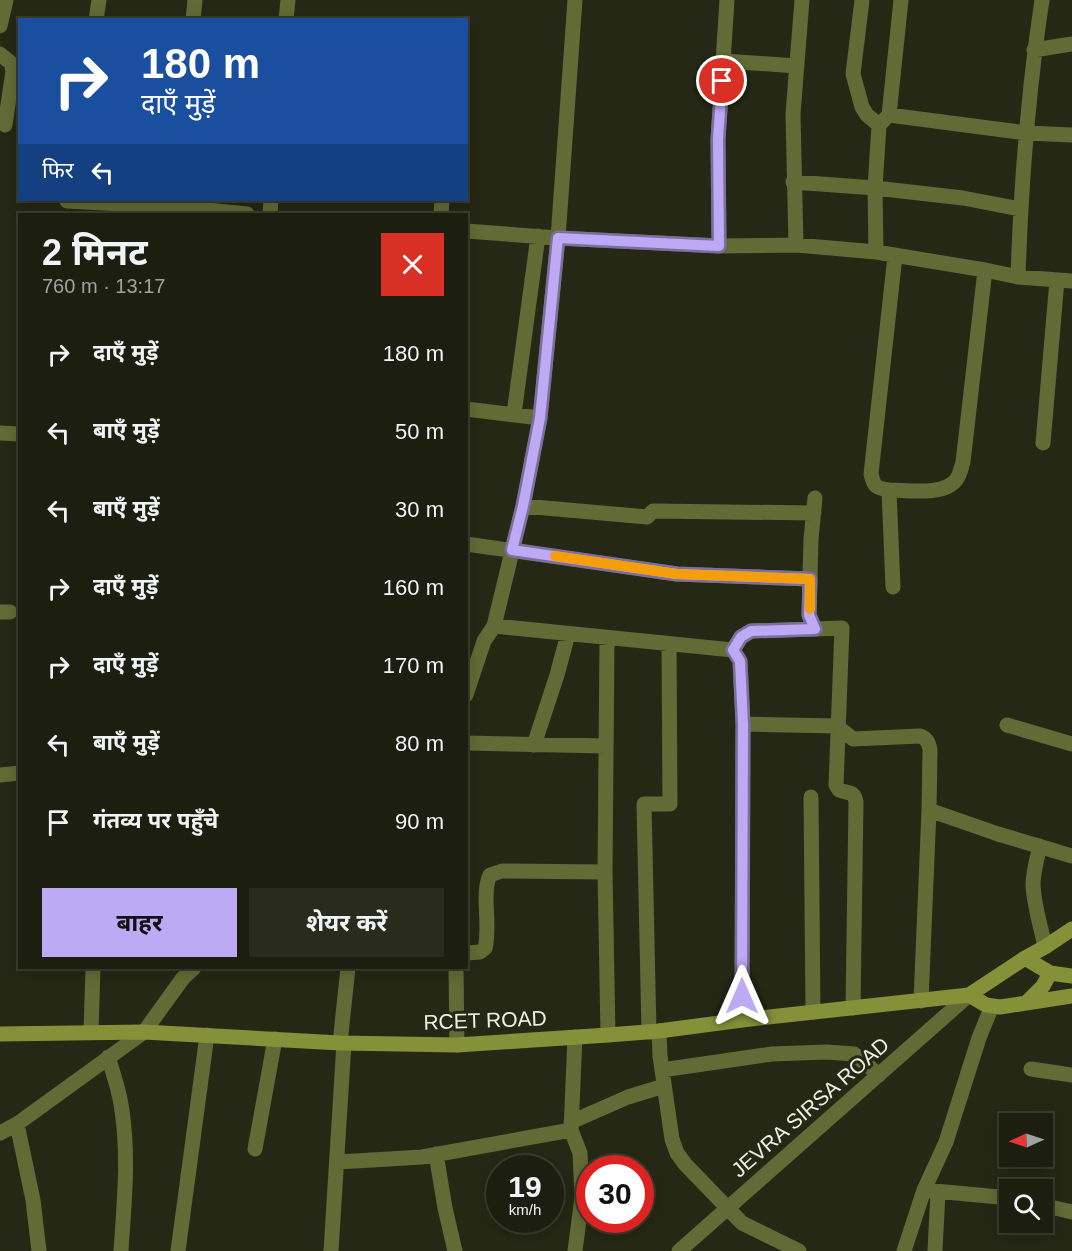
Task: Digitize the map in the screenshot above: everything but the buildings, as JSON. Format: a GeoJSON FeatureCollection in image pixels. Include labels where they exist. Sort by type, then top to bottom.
{"type":"FeatureCollection","features":[{"type":"Feature","properties":{"kind":"main road"},"geometry":{"type":"LineString","coordinates":[[1072,929],[969,995],[986,1005],[1000,1007],[1072,996]]}},
{"type":"Feature","properties":{"kind":"main road"},"geometry":{"type":"LineString","coordinates":[[1025,958],[1050,974],[1072,976]]}},
{"type":"Feature","properties":{"kind":"main road"},"geometry":{"type":"LineString","coordinates":[[1026,1003],[1043,986],[1050,974]]}},
{"type":"Feature","properties":{"kind":"main road","name":"RCET ROAD"},"geometry":{"type":"LineString","coordinates":[[0,1034],[144,1032],[342,1043],[457,1045],[654,1031],[969,995]]}},
{"type":"Feature","properties":{"kind":"street"},"geometry":{"type":"LineString","coordinates":[[0,26],[6,0]]}},
{"type":"Feature","properties":{"kind":"street"},"geometry":{"type":"LineString","coordinates":[[96,18],[99,0]]}},
{"type":"Feature","properties":{"kind":"street"},"geometry":{"type":"LineString","coordinates":[[193,18],[195,0]]}},
{"type":"Feature","properties":{"kind":"street"},"geometry":{"type":"LineString","coordinates":[[286,18],[288,0]]}},
{"type":"Feature","properties":{"kind":"street"},"geometry":{"type":"LineString","coordinates":[[468,689],[484,641],[494,626],[523,506],[540,418],[558,238],[575,0]]}},
{"type":"Feature","properties":{"kind":"street"},"geometry":{"type":"LineString","coordinates":[[719,246],[718,139],[727,0]]}},
{"type":"Feature","properties":{"kind":"street"},"geometry":{"type":"LineString","coordinates":[[796,246],[792,114],[802,0]]}},
{"type":"Feature","properties":{"kind":"street"},"geometry":{"type":"LineString","coordinates":[[862,0],[853,74],[862,107],[867,115],[884,120],[1072,135]]}},
{"type":"Feature","properties":{"kind":"street"},"geometry":{"type":"LineString","coordinates":[[876,252],[875,188],[901,0]]}},
{"type":"Feature","properties":{"kind":"street"},"geometry":{"type":"LineString","coordinates":[[1018,277],[1020,209],[1034,50],[1042,0]]}},
{"type":"Feature","properties":{"kind":"street"},"geometry":{"type":"LineString","coordinates":[[1034,50],[1072,44]]}},
{"type":"Feature","properties":{"kind":"street"},"geometry":{"type":"LineString","coordinates":[[0,54],[11,63],[13,71],[4,125]]}},
{"type":"Feature","properties":{"kind":"street"},"geometry":{"type":"LineString","coordinates":[[724,61],[797,66]]}},
{"type":"Feature","properties":{"kind":"street"},"geometry":{"type":"LineString","coordinates":[[793,182],[963,198],[1020,209]]}},
{"type":"Feature","properties":{"kind":"street"},"geometry":{"type":"LineString","coordinates":[[67,205],[177,207],[237,213]]}},
{"type":"Feature","properties":{"kind":"street"},"geometry":{"type":"LineString","coordinates":[[468,231],[558,238],[719,246],[796,246],[876,252],[1018,277],[1065,280],[1043,443]]}},
{"type":"Feature","properties":{"kind":"street"},"geometry":{"type":"LineString","coordinates":[[514,414],[538,236]]}},
{"type":"Feature","properties":{"kind":"street"},"geometry":{"type":"LineString","coordinates":[[895,256],[871,474],[875,486],[880,489],[935,491],[947,488],[955,482],[960,473],[985,270]]}},
{"type":"Feature","properties":{"kind":"street"},"geometry":{"type":"LineString","coordinates":[[468,409],[540,418]]}},
{"type":"Feature","properties":{"kind":"street"},"geometry":{"type":"LineString","coordinates":[[0,433],[18,434]]}},
{"type":"Feature","properties":{"kind":"street"},"geometry":{"type":"LineString","coordinates":[[889,490],[893,587]]}},
{"type":"Feature","properties":{"kind":"street"},"geometry":{"type":"LineString","coordinates":[[523,506],[647,517],[653,511],[814,505],[809,615],[815,629]]}},
{"type":"Feature","properties":{"kind":"street"},"geometry":{"type":"LineString","coordinates":[[468,544],[677,574],[810,579]]}},
{"type":"Feature","properties":{"kind":"street"},"geometry":{"type":"LineString","coordinates":[[494,626],[733,650]]}},
{"type":"Feature","properties":{"kind":"street"},"geometry":{"type":"LineString","coordinates":[[733,650],[741,637],[751,631],[842,628],[836,785],[839,790],[854,794],[856,802],[853,1008]]}},
{"type":"Feature","properties":{"kind":"street"},"geometry":{"type":"LineString","coordinates":[[534,745],[568,634]]}},
{"type":"Feature","properties":{"kind":"street"},"geometry":{"type":"LineString","coordinates":[[607,638],[605,872],[608,1035]]}},
{"type":"Feature","properties":{"kind":"street"},"geometry":{"type":"LineString","coordinates":[[669,644],[670,804],[644,804],[654,1031],[672,1139],[677,1153],[685,1164],[742,1223],[799,1251]]}},
{"type":"Feature","properties":{"kind":"street"},"geometry":{"type":"LineString","coordinates":[[733,650],[740,661],[743,724],[742,1020]]}},
{"type":"Feature","properties":{"kind":"street"},"geometry":{"type":"LineString","coordinates":[[743,724],[837,726],[853,739],[920,736],[927,740],[930,750],[929,810],[921,1001]]}},
{"type":"Feature","properties":{"kind":"street"},"geometry":{"type":"LineString","coordinates":[[1007,725],[1072,744]]}},
{"type":"Feature","properties":{"kind":"street"},"geometry":{"type":"LineString","coordinates":[[468,743],[606,746]]}},
{"type":"Feature","properties":{"kind":"street"},"geometry":{"type":"LineString","coordinates":[[0,775],[18,773]]}},
{"type":"Feature","properties":{"kind":"street"},"geometry":{"type":"LineString","coordinates":[[811,797],[813,1012]]}},
{"type":"Feature","properties":{"kind":"street"},"geometry":{"type":"LineString","coordinates":[[929,810],[1072,856]]}},
{"type":"Feature","properties":{"kind":"street"},"geometry":{"type":"LineString","coordinates":[[1040,846],[1034,868],[1033,883],[1045,947]]}},
{"type":"Feature","properties":{"kind":"street"},"geometry":{"type":"LineString","coordinates":[[468,953],[485,948],[488,936],[486,888],[490,875],[502,871],[605,872]]}},
{"type":"Feature","properties":{"kind":"street"},"geometry":{"type":"LineString","coordinates":[[91,1032],[93,969]]}},
{"type":"Feature","properties":{"kind":"street"},"geometry":{"type":"LineString","coordinates":[[331,1251],[348,969]]}},
{"type":"Feature","properties":{"kind":"street"},"geometry":{"type":"LineString","coordinates":[[456,969],[457,1045]]}},
{"type":"Feature","properties":{"kind":"street"},"geometry":{"type":"LineString","coordinates":[[1050,974],[1072,969]]}},
{"type":"Feature","properties":{"kind":"street"},"geometry":{"type":"LineString","coordinates":[[0,1133],[17,1124],[144,1032],[187,971]]}},
{"type":"Feature","properties":{"kind":"street","name":"JEVRA SIRSA ROAD"},"geometry":{"type":"LineString","coordinates":[[679,1251],[969,995]]}},
{"type":"Feature","properties":{"kind":"street"},"geometry":{"type":"LineString","coordinates":[[904,1251],[931,1191],[979,1038],[993,1006]]}},
{"type":"Feature","properties":{"kind":"street"},"geometry":{"type":"LineString","coordinates":[[178,1251],[207,1035]]}},
{"type":"Feature","properties":{"kind":"street"},"geometry":{"type":"LineString","coordinates":[[574,1037],[571,1126],[580,1153],[582,1197],[575,1251]]}},
{"type":"Feature","properties":{"kind":"street"},"geometry":{"type":"LineString","coordinates":[[255,1149],[275,1039]]}},
{"type":"Feature","properties":{"kind":"street"},"geometry":{"type":"LineString","coordinates":[[662,1070],[772,1054],[826,1052],[854,1054],[879,1075]]}},
{"type":"Feature","properties":{"kind":"street"},"geometry":{"type":"LineString","coordinates":[[108,1057],[119,1095],[125,1144],[126,1181],[122,1251]]}},
{"type":"Feature","properties":{"kind":"street"},"geometry":{"type":"LineString","coordinates":[[1031,1070],[1072,1076]]}},
{"type":"Feature","properties":{"kind":"street"},"geometry":{"type":"LineString","coordinates":[[338,1162],[436,1155],[571,1126],[627,1097],[664,1086]]}},
{"type":"Feature","properties":{"kind":"street"},"geometry":{"type":"LineString","coordinates":[[17,1124],[33,1200],[39,1251]]}},
{"type":"Feature","properties":{"kind":"street"},"geometry":{"type":"LineString","coordinates":[[436,1155],[455,1251]]}},
{"type":"Feature","properties":{"kind":"street"},"geometry":{"type":"LineString","coordinates":[[931,1191],[999,1197]]}},
{"type":"Feature","properties":{"kind":"street"},"geometry":{"type":"LineString","coordinates":[[931,1191],[934,1251]]}},
{"type":"Feature","properties":{"kind":"street"},"geometry":{"type":"LineString","coordinates":[[1053,1208],[1072,1212]]}},
{"type":"Feature","properties":{"kind":"slow traffic"},"geometry":{"type":"LineString","coordinates":[[555,556],[677,574],[810,579],[810,609]]}},
{"type":"Feature","properties":{"kind":"route"},"geometry":{"type":"LineString","coordinates":[[722,81],[718,139],[719,246],[558,238],[540,418],[512,550],[677,574],[810,579],[809,615],[815,629],[751,631],[741,637],[733,650],[740,661],[743,724],[742,996]]}}]}
